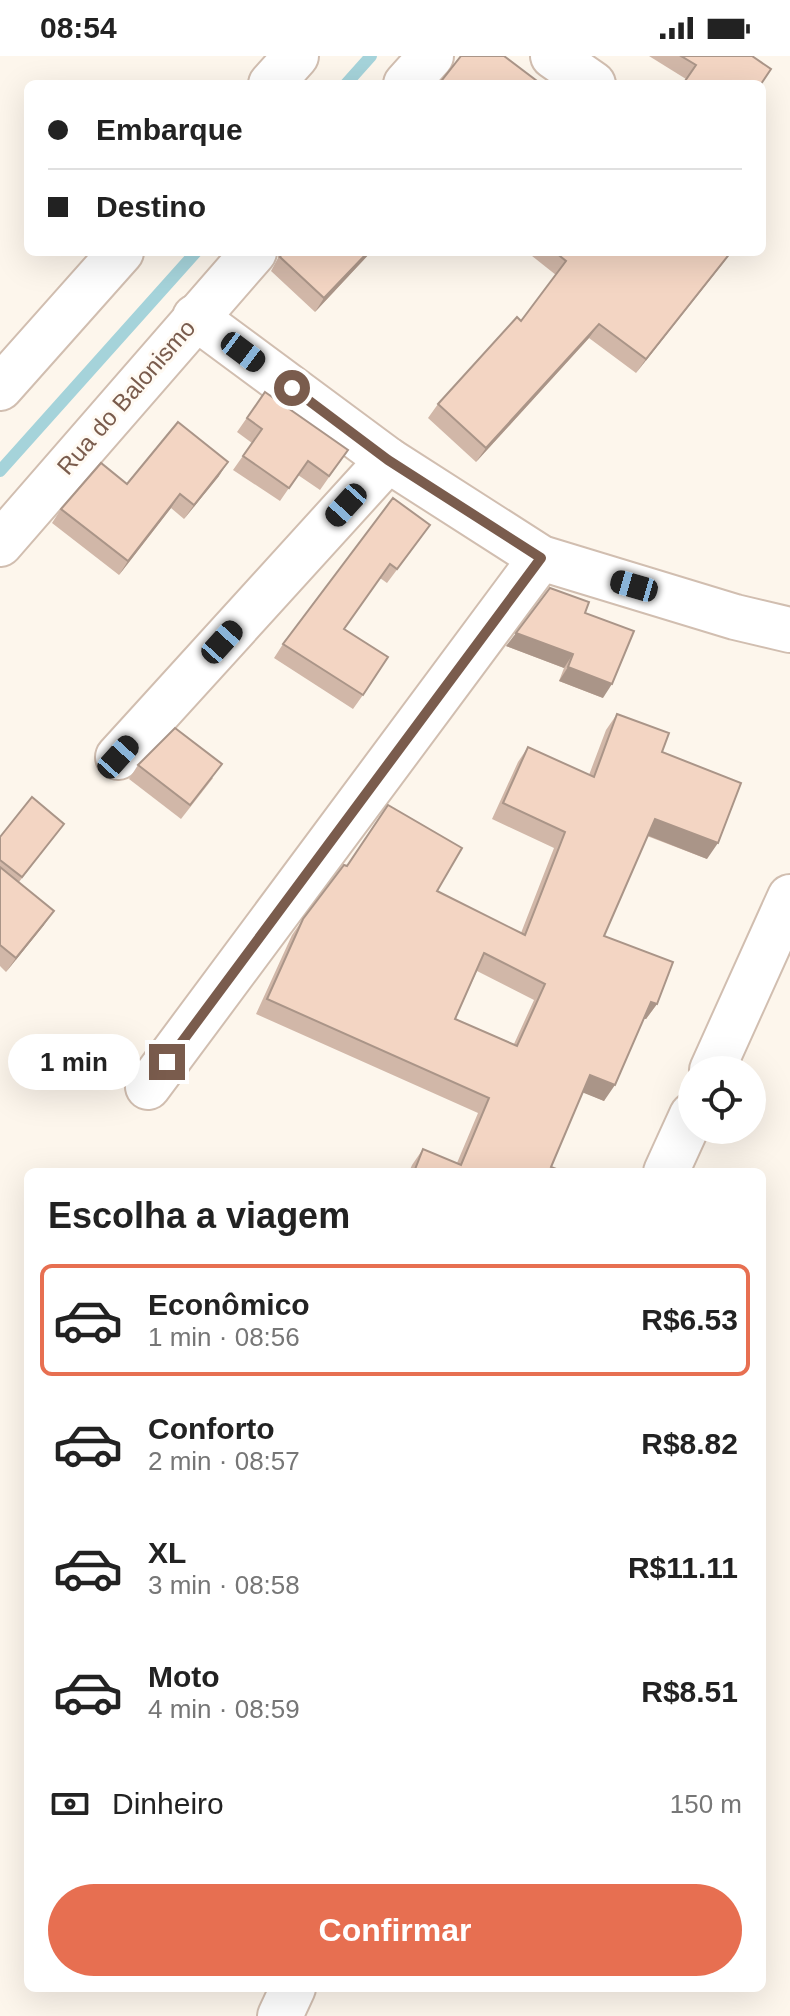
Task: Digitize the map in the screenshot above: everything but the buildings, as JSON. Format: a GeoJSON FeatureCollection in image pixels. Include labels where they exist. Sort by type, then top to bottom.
{"type":"FeatureCollection","features":[{"type":"Feature","properties":{"kind":"street"},"geometry":{"type":"LineString","coordinates":[[275,80],[296,56]]}},
{"type":"Feature","properties":{"kind":"street"},"geometry":{"type":"LineString","coordinates":[[410,80],[431,56]]}},
{"type":"Feature","properties":{"kind":"street"},"geometry":{"type":"LineString","coordinates":[[553,56],[587,80]]}},
{"type":"Feature","properties":{"kind":"street"},"geometry":{"type":"LineString","coordinates":[[0,388],[117,256]]}},
{"type":"Feature","properties":{"kind":"street","name":"Rua do Balonismo"},"geometry":{"type":"LineString","coordinates":[[0,544],[250,256]]}},
{"type":"Feature","properties":{"kind":"street"},"geometry":{"type":"LineString","coordinates":[[195,317],[388,460],[541,558],[735,617],[790,630]]}},
{"type":"Feature","properties":{"kind":"street"},"geometry":{"type":"LineString","coordinates":[[118,757],[388,460]]}},
{"type":"Feature","properties":{"kind":"street"},"geometry":{"type":"LineString","coordinates":[[148,1087],[541,558]]}},
{"type":"Feature","properties":{"kind":"street"},"geometry":{"type":"LineString","coordinates":[[718,1056],[790,897]]}},
{"type":"Feature","properties":{"kind":"street"},"geometry":{"type":"LineString","coordinates":[[668,1168],[679,1144]]}},
{"type":"Feature","properties":{"kind":"street"},"geometry":{"type":"LineString","coordinates":[[280,2016],[291,1992]]}},
{"type":"Feature","properties":{"kind":"waterway"},"geometry":{"type":"LineString","coordinates":[[350,80],[371,56]]}},
{"type":"Feature","properties":{"kind":"waterway"},"geometry":{"type":"LineString","coordinates":[[0,471],[192,256]]}},
{"type":"Feature","properties":{"kind":"route"},"geometry":{"type":"LineString","coordinates":[[167,1062],[541,558],[388,460],[292,388]]}}]}
